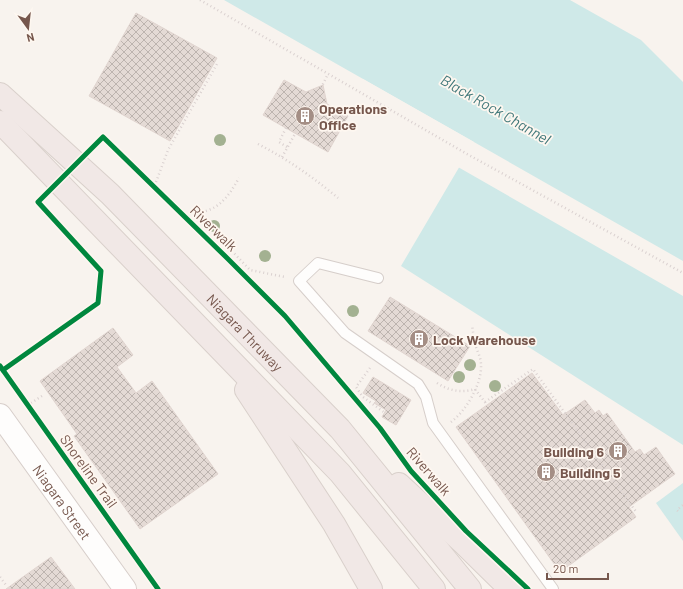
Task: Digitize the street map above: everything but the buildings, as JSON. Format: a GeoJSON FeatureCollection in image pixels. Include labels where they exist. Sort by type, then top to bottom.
{"type":"FeatureCollection","features":[{"type":"Feature","properties":{"kind":"highway","name":"Niagara Thruway"},"geometry":{"type":"LineString","coordinates":[[0,94],[110,194],[340,429],[470,589]]}},
{"type":"Feature","properties":{"kind":"highway"},"geometry":{"type":"LineString","coordinates":[[0,122],[340,473],[434,589]]}},
{"type":"Feature","properties":{"kind":"highway"},"geometry":{"type":"LineString","coordinates":[[218,347],[334,524],[371,589]]}},
{"type":"Feature","properties":{"kind":"highway"},"geometry":{"type":"LineString","coordinates":[[358,451],[406,491],[463,543],[510,589]]}},
{"type":"Feature","properties":{"kind":"main road","name":"Niagara Street"},"geometry":{"type":"LineString","coordinates":[[0,415],[125,589]]}},
{"type":"Feature","properties":{"kind":"lane"},"geometry":{"type":"LineString","coordinates":[[378,278],[318,263],[299,282],[345,333],[418,384],[426,397],[433,423],[553,589]]}},
{"type":"Feature","properties":{"kind":"path"},"geometry":{"type":"LineString","coordinates":[[200,0],[467,154],[683,274]]}},
{"type":"Feature","properties":{"kind":"path"},"geometry":{"type":"LineString","coordinates":[[154,184],[168,150],[217,64]]}},
{"type":"Feature","properties":{"kind":"path"},"geometry":{"type":"LineString","coordinates":[[321,88],[328,74]]}},
{"type":"Feature","properties":{"kind":"path"},"geometry":{"type":"LineString","coordinates":[[286,128],[278,142],[287,147]]}},
{"type":"Feature","properties":{"kind":"path"},"geometry":{"type":"LineString","coordinates":[[282,157],[295,134]]}},
{"type":"Feature","properties":{"kind":"path"},"geometry":{"type":"LineString","coordinates":[[258,144],[282,157],[320,183],[338,198]]}},
{"type":"Feature","properties":{"kind":"path"},"geometry":{"type":"LineString","coordinates":[[190,213],[212,210],[219,205],[232,191],[239,178]]}},
{"type":"Feature","properties":{"kind":"path"},"geometry":{"type":"LineString","coordinates":[[196,213],[250,270],[285,277]]}},
{"type":"Feature","properties":{"kind":"path"},"geometry":{"type":"LineString","coordinates":[[439,431],[456,419],[465,408],[480,376],[480,357],[475,346],[472,325]]}},
{"type":"Feature","properties":{"kind":"path"},"geometry":{"type":"LineString","coordinates":[[378,356],[356,386],[363,397],[385,413]]}},
{"type":"Feature","properties":{"kind":"path"},"geometry":{"type":"LineString","coordinates":[[475,389],[486,404],[533,369],[637,513]]}},
{"type":"Feature","properties":{"kind":"path"},"geometry":{"type":"LineString","coordinates":[[31,403],[42,396]]}},
{"type":"Feature","properties":{"kind":"path"},"geometry":{"type":"LineString","coordinates":[[23,400],[32,412]]}},
{"type":"Feature","properties":{"kind":"path"},"geometry":{"type":"LineString","coordinates":[[678,511],[677,510],[683,505]]}},
{"type":"Feature","properties":{"kind":"path"},"geometry":{"type":"LineString","coordinates":[[0,577],[6,585]]}},
{"type":"Feature","properties":{"kind":"water","name":"Black Rock Channel"},"geometry":{"type":"Polygon","coordinates":[[[224,0],[570,0],[641,40],[683,82],[683,445],[401,266],[474,142],[224,0]]]}},
{"type":"Feature","properties":{"kind":"water"},"geometry":{"type":"Polygon","coordinates":[[[683,483],[683,541],[656,503],[683,483]]]}},
{"type":"Feature","properties":{"kind":"pier"},"geometry":{"type":"Polygon","coordinates":[[[363,79],[683,261],[683,296],[458,167],[471,143],[362,81],[363,79]]]}},
{"type":"Feature","properties":{"kind":"cycle path","name":"Riverwalk"},"geometry":{"type":"LineString","coordinates":[[3,370],[98,303],[101,271],[38,202],[103,137],[285,316],[380,428],[411,471],[466,531],[528,589]]}},
{"type":"Feature","properties":{"kind":"cycle path","name":"Shoreline Trail"},"geometry":{"type":"LineString","coordinates":[[0,366],[158,589]]}},
{"type":"Feature","properties":{"kind":"place","name":"Operations Office"},"geometry":{"type":"Point","coordinates":[305,116]}},
{"type":"Feature","properties":{"kind":"place","name":"Lock Warehouse"},"geometry":{"type":"Point","coordinates":[419,339]}},
{"type":"Feature","properties":{"kind":"place","name":"Building 6"},"geometry":{"type":"Point","coordinates":[618,451]}},
{"type":"Feature","properties":{"kind":"place","name":"Building 5"},"geometry":{"type":"Point","coordinates":[546,472]}}]}
